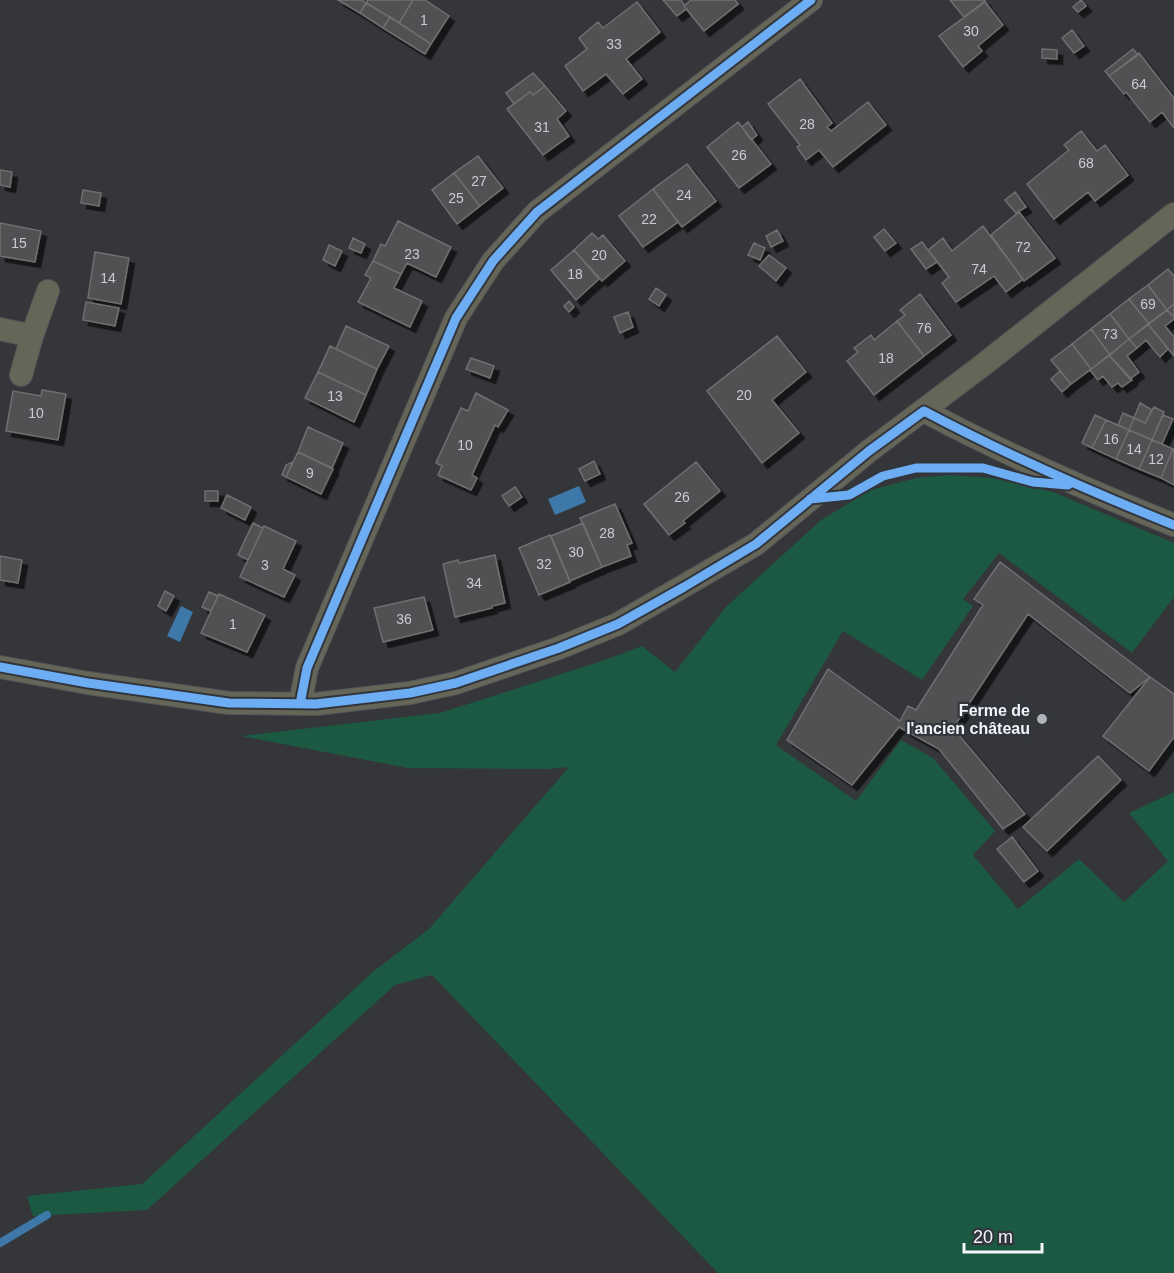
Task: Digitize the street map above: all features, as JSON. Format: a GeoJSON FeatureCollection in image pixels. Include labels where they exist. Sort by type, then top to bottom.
{"type":"FeatureCollection","features":[{"type":"Feature","properties":{"kind":"street"},"geometry":{"type":"LineString","coordinates":[[300,704],[307,668],[456,318],[493,261],[537,212],[811,0]]}},
{"type":"Feature","properties":{"kind":"street"},"geometry":{"type":"LineString","coordinates":[[0,667],[87,683],[230,703],[300,704],[410,693],[456,684],[560,648],[618,624],[756,544],[869,452],[1174,214]]}},
{"type":"Feature","properties":{"kind":"street"},"geometry":{"type":"LineString","coordinates":[[21,375],[48,291]]}},
{"type":"Feature","properties":{"kind":"street"},"geometry":{"type":"LineString","coordinates":[[0,329],[32,336]]}},
{"type":"Feature","properties":{"kind":"street"},"geometry":{"type":"LineString","coordinates":[[924,411],[960,431],[1077,485],[1174,525]]}},
{"type":"Feature","properties":{"kind":"green space"},"geometry":{"type":"Polygon","coordinates":[[[949,475],[992,478],[1053,492],[1174,543],[1174,597],[1132,653],[999,553],[963,599],[973,606],[922,680],[843,631],[776,745],[856,801],[901,740],[933,758],[995,831],[973,855],[1018,909],[1079,859],[1124,902],[1168,861],[1129,813],[1174,792],[1174,1273],[718,1273],[432,975],[395,985],[147,1210],[33,1216],[27,1196],[142,1184],[374,971],[429,929],[569,767],[549,769],[408,768],[241,736],[440,713],[642,646],[675,672],[726,607],[821,520],[871,490],[916,478],[949,475]]]}},
{"type":"Feature","properties":{"kind":"water"},"geometry":{"type":"Polygon","coordinates":[[[579,486],[586,502],[555,515],[548,499],[579,486]]]}},
{"type":"Feature","properties":{"kind":"water"},"geometry":{"type":"Polygon","coordinates":[[[181,606],[193,612],[180,642],[167,636],[181,606]]]}},
{"type":"Feature","properties":{"kind":"building"},"geometry":{"type":"Polygon","coordinates":[[[338,0],[362,0],[366,3],[360,13],[338,0]]]}},
{"type":"Feature","properties":{"kind":"building"},"geometry":{"type":"Polygon","coordinates":[[[368,0],[413,0],[399,23],[366,3],[368,0]]]}},
{"type":"Feature","properties":{"kind":"building"},"geometry":{"type":"Polygon","coordinates":[[[413,0],[425,0],[449,16],[431,44],[399,23],[413,0]]]}},
{"type":"Feature","properties":{"kind":"building"},"geometry":{"type":"Polygon","coordinates":[[[663,0],[681,0],[686,9],[677,16],[663,0]]]}},
{"type":"Feature","properties":{"kind":"building"},"geometry":{"type":"Polygon","coordinates":[[[691,0],[735,0],[738,4],[704,31],[684,6],[691,0]]]}},
{"type":"Feature","properties":{"kind":"building"},"geometry":{"type":"Polygon","coordinates":[[[950,0],[985,0],[985,1],[964,17],[950,0]]]}},
{"type":"Feature","properties":{"kind":"building"},"geometry":{"type":"Polygon","coordinates":[[[1081,0],[1086,6],[1078,12],[1073,7],[1081,0]]]}},
{"type":"Feature","properties":{"kind":"building"},"geometry":{"type":"Polygon","coordinates":[[[637,2],[660,32],[626,59],[642,79],[623,94],[606,74],[583,91],[565,66],[587,49],[579,38],[598,22],[603,28],[637,2]]]}},
{"type":"Feature","properties":{"kind":"building"},"geometry":{"type":"Polygon","coordinates":[[[985,2],[1003,25],[978,46],[982,51],[963,67],[939,36],[985,2]]]}},
{"type":"Feature","properties":{"kind":"building"},"geometry":{"type":"Polygon","coordinates":[[[366,3],[390,17],[383,28],[360,13],[366,3]]]}},
{"type":"Feature","properties":{"kind":"building"},"geometry":{"type":"Polygon","coordinates":[[[390,17],[431,44],[425,54],[383,28],[390,17]]]}},
{"type":"Feature","properties":{"kind":"building"},"geometry":{"type":"Polygon","coordinates":[[[1072,30],[1084,46],[1074,53],[1062,38],[1072,30]]]}},
{"type":"Feature","properties":{"kind":"building"},"geometry":{"type":"Polygon","coordinates":[[[1042,49],[1057,50],[1057,59],[1042,58],[1042,49]]]}},
{"type":"Feature","properties":{"kind":"building"},"geometry":{"type":"Polygon","coordinates":[[[1133,49],[1138,55],[1109,76],[1105,71],[1133,49]]]}},
{"type":"Feature","properties":{"kind":"building"},"geometry":{"type":"Polygon","coordinates":[[[1139,53],[1174,98],[1174,128],[1162,112],[1150,122],[1126,92],[1124,94],[1109,76],[1139,53]]]}},
{"type":"Feature","properties":{"kind":"building"},"geometry":{"type":"Polygon","coordinates":[[[533,73],[545,86],[533,95],[530,92],[514,104],[506,93],[533,73]]]}},
{"type":"Feature","properties":{"kind":"building"},"geometry":{"type":"Polygon","coordinates":[[[800,79],[832,123],[827,127],[831,131],[868,102],[886,125],[833,167],[819,150],[806,160],[797,147],[800,145],[768,104],[800,79]]]}},
{"type":"Feature","properties":{"kind":"building"},"geometry":{"type":"Polygon","coordinates":[[[545,86],[566,111],[557,119],[569,136],[543,155],[507,109],[530,92],[533,95],[545,86]]]}},
{"type":"Feature","properties":{"kind":"building"},"geometry":{"type":"Polygon","coordinates":[[[738,122],[771,164],[739,188],[707,147],[738,122]]]}},
{"type":"Feature","properties":{"kind":"building"},"geometry":{"type":"Polygon","coordinates":[[[748,122],[757,135],[751,140],[742,127],[748,122]]]}},
{"type":"Feature","properties":{"kind":"building"},"geometry":{"type":"Polygon","coordinates":[[[1081,131],[1097,151],[1105,145],[1128,175],[1095,201],[1088,192],[1054,219],[1027,184],[1069,150],[1064,145],[1081,131]]]}},
{"type":"Feature","properties":{"kind":"building"},"geometry":{"type":"Polygon","coordinates":[[[478,156],[503,188],[480,206],[454,173],[478,156]]]}},
{"type":"Feature","properties":{"kind":"building"},"geometry":{"type":"Polygon","coordinates":[[[687,164],[716,201],[682,227],[653,189],[687,164]]]}},
{"type":"Feature","properties":{"kind":"building"},"geometry":{"type":"Polygon","coordinates":[[[0,170],[12,172],[10,187],[0,185],[0,170]]]}},
{"type":"Feature","properties":{"kind":"building"},"geometry":{"type":"Polygon","coordinates":[[[454,173],[480,206],[457,224],[432,190],[454,173]]]}},
{"type":"Feature","properties":{"kind":"building"},"geometry":{"type":"Polygon","coordinates":[[[653,189],[678,222],[643,247],[619,216],[653,189]]]}},
{"type":"Feature","properties":{"kind":"building"},"geometry":{"type":"Polygon","coordinates":[[[83,190],[101,193],[99,206],[81,203],[83,190]]]}},
{"type":"Feature","properties":{"kind":"building"},"geometry":{"type":"Polygon","coordinates":[[[1015,192],[1026,207],[1016,213],[1005,200],[1015,192]]]}},
{"type":"Feature","properties":{"kind":"building"},"geometry":{"type":"Polygon","coordinates":[[[1019,212],[1055,258],[1024,281],[991,235],[1019,212]]]}},
{"type":"Feature","properties":{"kind":"building"},"geometry":{"type":"Polygon","coordinates":[[[398,221],[451,247],[436,277],[407,263],[401,274],[373,261],[381,244],[385,246],[398,221]]]}},
{"type":"Feature","properties":{"kind":"building"},"geometry":{"type":"Polygon","coordinates":[[[0,223],[41,231],[35,262],[0,256],[0,223]]]}},
{"type":"Feature","properties":{"kind":"building"},"geometry":{"type":"Polygon","coordinates":[[[983,226],[1023,279],[1006,292],[994,276],[956,302],[942,283],[949,277],[928,250],[943,238],[952,251],[983,226]]]}},
{"type":"Feature","properties":{"kind":"building"},"geometry":{"type":"Polygon","coordinates":[[[884,229],[896,243],[885,251],[874,237],[884,229]]]}},
{"type":"Feature","properties":{"kind":"building"},"geometry":{"type":"Polygon","coordinates":[[[777,230],[783,241],[771,247],[766,236],[777,230]]]}},
{"type":"Feature","properties":{"kind":"building"},"geometry":{"type":"Polygon","coordinates":[[[592,233],[598,239],[603,235],[625,261],[602,281],[574,250],[592,233]]]}},
{"type":"Feature","properties":{"kind":"building"},"geometry":{"type":"Polygon","coordinates":[[[353,238],[365,244],[361,253],[349,248],[353,238]]]}},
{"type":"Feature","properties":{"kind":"building"},"geometry":{"type":"Polygon","coordinates":[[[922,242],[937,262],[926,269],[911,249],[922,242]]]}},
{"type":"Feature","properties":{"kind":"building"},"geometry":{"type":"Polygon","coordinates":[[[754,243],[765,248],[760,260],[748,255],[754,243]]]}},
{"type":"Feature","properties":{"kind":"building"},"geometry":{"type":"Polygon","coordinates":[[[329,245],[342,251],[335,266],[323,260],[329,245]]]}},
{"type":"Feature","properties":{"kind":"building"},"geometry":{"type":"Polygon","coordinates":[[[574,250],[599,279],[576,300],[551,270],[574,250]]]}},
{"type":"Feature","properties":{"kind":"building"},"geometry":{"type":"Polygon","coordinates":[[[95,252],[129,258],[121,304],[88,298],[95,252]]]}},
{"type":"Feature","properties":{"kind":"building"},"geometry":{"type":"Polygon","coordinates":[[[769,255],[786,268],[776,281],[759,266],[769,255]]]}},
{"type":"Feature","properties":{"kind":"building"},"geometry":{"type":"Polygon","coordinates":[[[373,261],[401,274],[394,288],[422,301],[410,327],[358,302],[371,278],[365,275],[373,261]]]}},
{"type":"Feature","properties":{"kind":"building"},"geometry":{"type":"Polygon","coordinates":[[[1168,269],[1174,276],[1174,304],[1167,310],[1148,285],[1168,269]]]}},
{"type":"Feature","properties":{"kind":"building"},"geometry":{"type":"Polygon","coordinates":[[[1148,285],[1167,310],[1149,324],[1129,299],[1148,285]]]}},
{"type":"Feature","properties":{"kind":"building"},"geometry":{"type":"Polygon","coordinates":[[[656,288],[666,295],[659,306],[649,299],[656,288]]]}},
{"type":"Feature","properties":{"kind":"building"},"geometry":{"type":"Polygon","coordinates":[[[920,294],[951,335],[924,356],[897,321],[905,315],[900,310],[920,294]]]}},
{"type":"Feature","properties":{"kind":"building"},"geometry":{"type":"Polygon","coordinates":[[[1129,299],[1149,324],[1129,339],[1110,314],[1129,299]]]}},
{"type":"Feature","properties":{"kind":"building"},"geometry":{"type":"Polygon","coordinates":[[[569,301],[574,307],[569,312],[564,306],[569,301]]]}},
{"type":"Feature","properties":{"kind":"building"},"geometry":{"type":"Polygon","coordinates":[[[86,302],[119,308],[115,326],[83,320],[86,302]]]}},
{"type":"Feature","properties":{"kind":"building"},"geometry":{"type":"Polygon","coordinates":[[[1174,304],[1174,316],[1173,316],[1167,310],[1174,304]]]}},
{"type":"Feature","properties":{"kind":"building"},"geometry":{"type":"Polygon","coordinates":[[[1167,310],[1174,317],[1165,326],[1174,337],[1174,356],[1148,324],[1167,310]]]}},
{"type":"Feature","properties":{"kind":"building"},"geometry":{"type":"Polygon","coordinates":[[[628,312],[633,327],[620,333],[614,317],[628,312]]]}},
{"type":"Feature","properties":{"kind":"building"},"geometry":{"type":"Polygon","coordinates":[[[1110,314],[1129,339],[1110,355],[1091,329],[1110,314]]]}},
{"type":"Feature","properties":{"kind":"building"},"geometry":{"type":"Polygon","coordinates":[[[897,321],[924,356],[874,395],[847,361],[858,352],[854,348],[871,335],[874,340],[897,321]]]}},
{"type":"Feature","properties":{"kind":"building"},"geometry":{"type":"Polygon","coordinates":[[[1148,324],[1168,349],[1160,357],[1146,340],[1137,348],[1129,339],[1148,324]]]}},
{"type":"Feature","properties":{"kind":"building"},"geometry":{"type":"Polygon","coordinates":[[[346,326],[389,346],[377,369],[336,349],[346,326]]]}},
{"type":"Feature","properties":{"kind":"building"},"geometry":{"type":"Polygon","coordinates":[[[1091,329],[1110,355],[1091,369],[1072,344],[1091,329]]]}},
{"type":"Feature","properties":{"kind":"building"},"geometry":{"type":"Polygon","coordinates":[[[777,336],[806,372],[772,400],[799,433],[762,463],[707,391],[777,336]]]}},
{"type":"Feature","properties":{"kind":"building"},"geometry":{"type":"Polygon","coordinates":[[[1129,339],[1137,348],[1127,356],[1139,372],[1130,379],[1109,355],[1129,339]]]}},
{"type":"Feature","properties":{"kind":"building"},"geometry":{"type":"Polygon","coordinates":[[[1072,344],[1091,369],[1071,384],[1051,360],[1072,344]]]}},
{"type":"Feature","properties":{"kind":"building"},"geometry":{"type":"Polygon","coordinates":[[[330,346],[377,369],[366,395],[318,372],[330,346]]]}},
{"type":"Feature","properties":{"kind":"building"},"geometry":{"type":"Polygon","coordinates":[[[1109,355],[1132,380],[1122,387],[1118,383],[1112,387],[1103,376],[1098,380],[1090,370],[1109,355]]]}},
{"type":"Feature","properties":{"kind":"building"},"geometry":{"type":"Polygon","coordinates":[[[471,358],[494,366],[490,378],[466,369],[471,358]]]}},
{"type":"Feature","properties":{"kind":"building"},"geometry":{"type":"Polygon","coordinates":[[[1060,371],[1071,384],[1062,392],[1051,379],[1060,371]]]}},
{"type":"Feature","properties":{"kind":"building"},"geometry":{"type":"Polygon","coordinates":[[[318,372],[366,395],[354,422],[305,398],[318,372]]]}},
{"type":"Feature","properties":{"kind":"building"},"geometry":{"type":"Polygon","coordinates":[[[42,390],[66,394],[58,440],[6,431],[13,391],[41,396],[42,390]]]}},
{"type":"Feature","properties":{"kind":"building"},"geometry":{"type":"Polygon","coordinates":[[[476,393],[508,410],[498,427],[495,425],[472,475],[477,478],[471,490],[438,475],[442,466],[436,463],[461,408],[468,411],[476,393]]]}},
{"type":"Feature","properties":{"kind":"building"},"geometry":{"type":"Polygon","coordinates":[[[1140,403],[1152,410],[1145,423],[1134,418],[1140,403]]]}},
{"type":"Feature","properties":{"kind":"building"},"geometry":{"type":"Polygon","coordinates":[[[1154,407],[1164,412],[1152,440],[1129,430],[1134,418],[1145,423],[1154,407]]]}},
{"type":"Feature","properties":{"kind":"building"},"geometry":{"type":"Polygon","coordinates":[[[1123,413],[1134,418],[1129,430],[1118,425],[1123,413]]]}},
{"type":"Feature","properties":{"kind":"building"},"geometry":{"type":"Polygon","coordinates":[[[1095,415],[1106,420],[1092,448],[1082,443],[1095,415]]]}},
{"type":"Feature","properties":{"kind":"building"},"geometry":{"type":"Polygon","coordinates":[[[1163,415],[1173,419],[1162,444],[1152,440],[1163,415]]]}},
{"type":"Feature","properties":{"kind":"building"},"geometry":{"type":"Polygon","coordinates":[[[1106,420],[1129,430],[1116,459],[1092,448],[1106,420]]]}},
{"type":"Feature","properties":{"kind":"building"},"geometry":{"type":"Polygon","coordinates":[[[308,427],[343,443],[332,468],[298,452],[308,427]]]}},
{"type":"Feature","properties":{"kind":"building"},"geometry":{"type":"Polygon","coordinates":[[[1129,430],[1152,440],[1139,469],[1116,459],[1129,430]]]}},
{"type":"Feature","properties":{"kind":"building"},"geometry":{"type":"Polygon","coordinates":[[[1152,440],[1173,449],[1161,478],[1139,469],[1152,440]]]}},
{"type":"Feature","properties":{"kind":"building"},"geometry":{"type":"Polygon","coordinates":[[[1174,449],[1174,485],[1161,478],[1174,449]]]}},
{"type":"Feature","properties":{"kind":"building"},"geometry":{"type":"Polygon","coordinates":[[[298,452],[333,469],[321,494],[286,477],[298,452]]]}},
{"type":"Feature","properties":{"kind":"building"},"geometry":{"type":"Polygon","coordinates":[[[594,461],[600,474],[585,481],[579,469],[594,461]]]}},
{"type":"Feature","properties":{"kind":"building"},"geometry":{"type":"Polygon","coordinates":[[[293,462],[286,477],[282,475],[286,465],[293,462]]]}},
{"type":"Feature","properties":{"kind":"building"},"geometry":{"type":"Polygon","coordinates":[[[696,462],[720,491],[669,535],[644,504],[696,462]]]}},
{"type":"Feature","properties":{"kind":"building"},"geometry":{"type":"Polygon","coordinates":[[[515,487],[522,497],[509,506],[502,496],[515,487]]]}},
{"type":"Feature","properties":{"kind":"building"},"geometry":{"type":"Polygon","coordinates":[[[205,491],[218,491],[218,501],[205,501],[205,491]]]}},
{"type":"Feature","properties":{"kind":"building"},"geometry":{"type":"Polygon","coordinates":[[[227,495],[251,507],[245,520],[221,508],[227,495]]]}},
{"type":"Feature","properties":{"kind":"building"},"geometry":{"type":"Polygon","coordinates":[[[615,504],[632,543],[627,545],[631,556],[602,567],[580,518],[615,504]]]}},
{"type":"Feature","properties":{"kind":"building"},"geometry":{"type":"Polygon","coordinates":[[[253,523],[263,528],[248,560],[238,555],[253,523]]]}},
{"type":"Feature","properties":{"kind":"building"},"geometry":{"type":"Polygon","coordinates":[[[583,523],[602,567],[570,581],[551,536],[583,523]]]}},
{"type":"Feature","properties":{"kind":"building"},"geometry":{"type":"Polygon","coordinates":[[[264,526],[296,541],[283,569],[295,575],[284,597],[240,577],[264,526]]]}},
{"type":"Feature","properties":{"kind":"building"},"geometry":{"type":"Polygon","coordinates":[[[550,535],[570,582],[539,595],[519,548],[550,535]]]}},
{"type":"Feature","properties":{"kind":"building"},"geometry":{"type":"Polygon","coordinates":[[[495,555],[505,603],[455,617],[443,564],[495,555]]]}},
{"type":"Feature","properties":{"kind":"building"},"geometry":{"type":"Polygon","coordinates":[[[0,556],[22,560],[18,583],[0,580],[0,556]]]}},
{"type":"Feature","properties":{"kind":"building"},"geometry":{"type":"Polygon","coordinates":[[[1000,562],[1150,677],[1130,693],[1028,614],[953,728],[1025,814],[1003,829],[939,749],[899,727],[852,785],[787,740],[828,669],[900,721],[908,706],[916,710],[983,605],[974,599],[1000,562]]]}},
{"type":"Feature","properties":{"kind":"building"},"geometry":{"type":"Polygon","coordinates":[[[165,591],[174,596],[166,611],[158,606],[165,591]]]}},
{"type":"Feature","properties":{"kind":"building"},"geometry":{"type":"Polygon","coordinates":[[[209,592],[218,596],[211,611],[202,607],[209,592]]]}},
{"type":"Feature","properties":{"kind":"building"},"geometry":{"type":"Polygon","coordinates":[[[219,594],[265,615],[247,652],[201,633],[219,594]]]}},
{"type":"Feature","properties":{"kind":"building"},"geometry":{"type":"Polygon","coordinates":[[[424,597],[433,630],[383,642],[374,608],[424,597]]]}},
{"type":"Feature","properties":{"kind":"building"},"geometry":{"type":"Polygon","coordinates":[[[1150,677],[1174,694],[1174,737],[1149,771],[1103,736],[1150,677]]]}},
{"type":"Feature","properties":{"kind":"building"},"geometry":{"type":"Polygon","coordinates":[[[1098,756],[1121,780],[1047,851],[1023,827],[1098,756]]]}},
{"type":"Feature","properties":{"kind":"building"},"geometry":{"type":"Polygon","coordinates":[[[1012,837],[1038,871],[1024,882],[997,849],[1012,837]]]}},
{"type":"Feature","properties":{"kind":"waterway"},"geometry":{"type":"LineString","coordinates":[[0,1243],[47,1215]]}},
{"type":"Feature","properties":{"kind":"cycle path"},"geometry":{"type":"LineString","coordinates":[[300,704],[307,668],[456,318],[493,261],[537,212],[811,0]]}},
{"type":"Feature","properties":{"kind":"cycle path"},"geometry":{"type":"LineString","coordinates":[[0,667],[88,683],[229,703],[316,704],[410,693],[456,683],[559,648],[618,624],[684,587],[756,544],[869,451],[924,411],[1048,471],[1174,525]]}},
{"type":"Feature","properties":{"kind":"cycle path"},"geometry":{"type":"LineString","coordinates":[[810,499],[849,495],[883,476],[916,468],[983,468],[1033,482],[1068,485]]}},
{"type":"Feature","properties":{"kind":"place","name":"Ferme de l'ancien château"},"geometry":{"type":"Point","coordinates":[1042,719]}}]}
